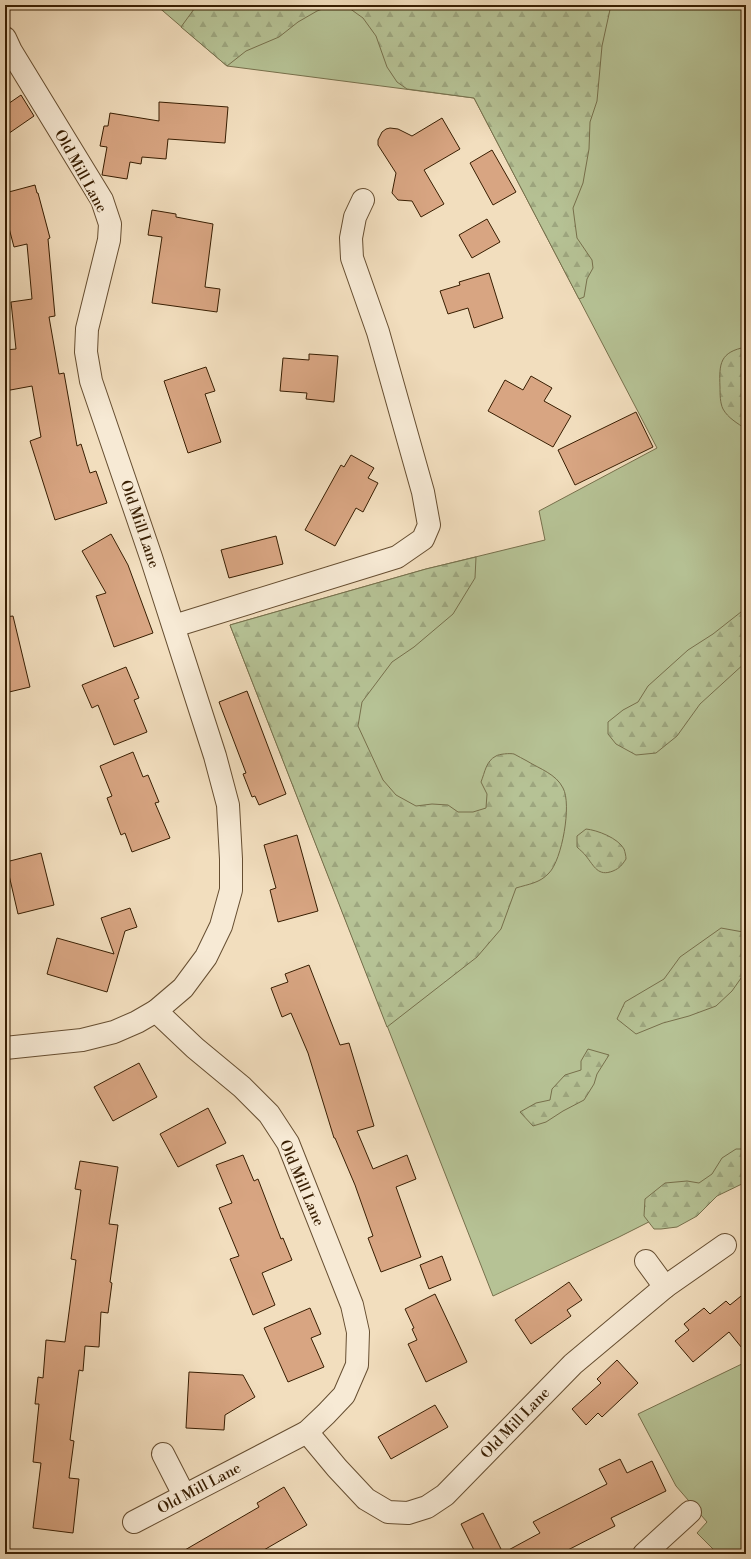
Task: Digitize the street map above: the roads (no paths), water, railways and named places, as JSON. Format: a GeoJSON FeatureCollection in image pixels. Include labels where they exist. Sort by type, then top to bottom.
{"type":"FeatureCollection","features":[{"type":"Feature","properties":{"kind":"street","name":"Old Mill Lane"},"geometry":{"type":"LineString","coordinates":[[5,38],[11,51],[102,200],[110,224],[109,240],[87,329],[86,352],[91,381],[174,626],[215,756],[228,805],[231,859],[231,890],[221,926],[206,957],[183,988],[156,1011],[137,1022],[114,1032],[82,1040],[5,1048]]}},
{"type":"Feature","properties":{"kind":"street"},"geometry":{"type":"LineString","coordinates":[[174,626],[397,557],[423,539],[429,525],[423,492],[378,332],[352,258],[351,238],[355,217],[363,200]]}},
{"type":"Feature","properties":{"kind":"street","name":"Old Mill Lane"},"geometry":{"type":"LineString","coordinates":[[134,1522],[307,1432],[344,1396],[357,1365],[358,1332],[352,1305],[288,1143],[269,1114],[242,1087],[195,1048],[156,1011]]}},
{"type":"Feature","properties":{"kind":"street","name":"Old Mill Lane"},"geometry":{"type":"LineString","coordinates":[[307,1432],[337,1468],[366,1499],[388,1512],[408,1513],[427,1507],[445,1495],[572,1364],[665,1286],[725,1245]]}},
{"type":"Feature","properties":{"kind":"street"},"geometry":{"type":"LineString","coordinates":[[646,1261],[665,1286]]}},
{"type":"Feature","properties":{"kind":"street"},"geometry":{"type":"LineString","coordinates":[[163,1454],[184,1495]]}},
{"type":"Feature","properties":{"kind":"street"},"geometry":{"type":"LineString","coordinates":[[651,1552],[690,1512]]}}]}
